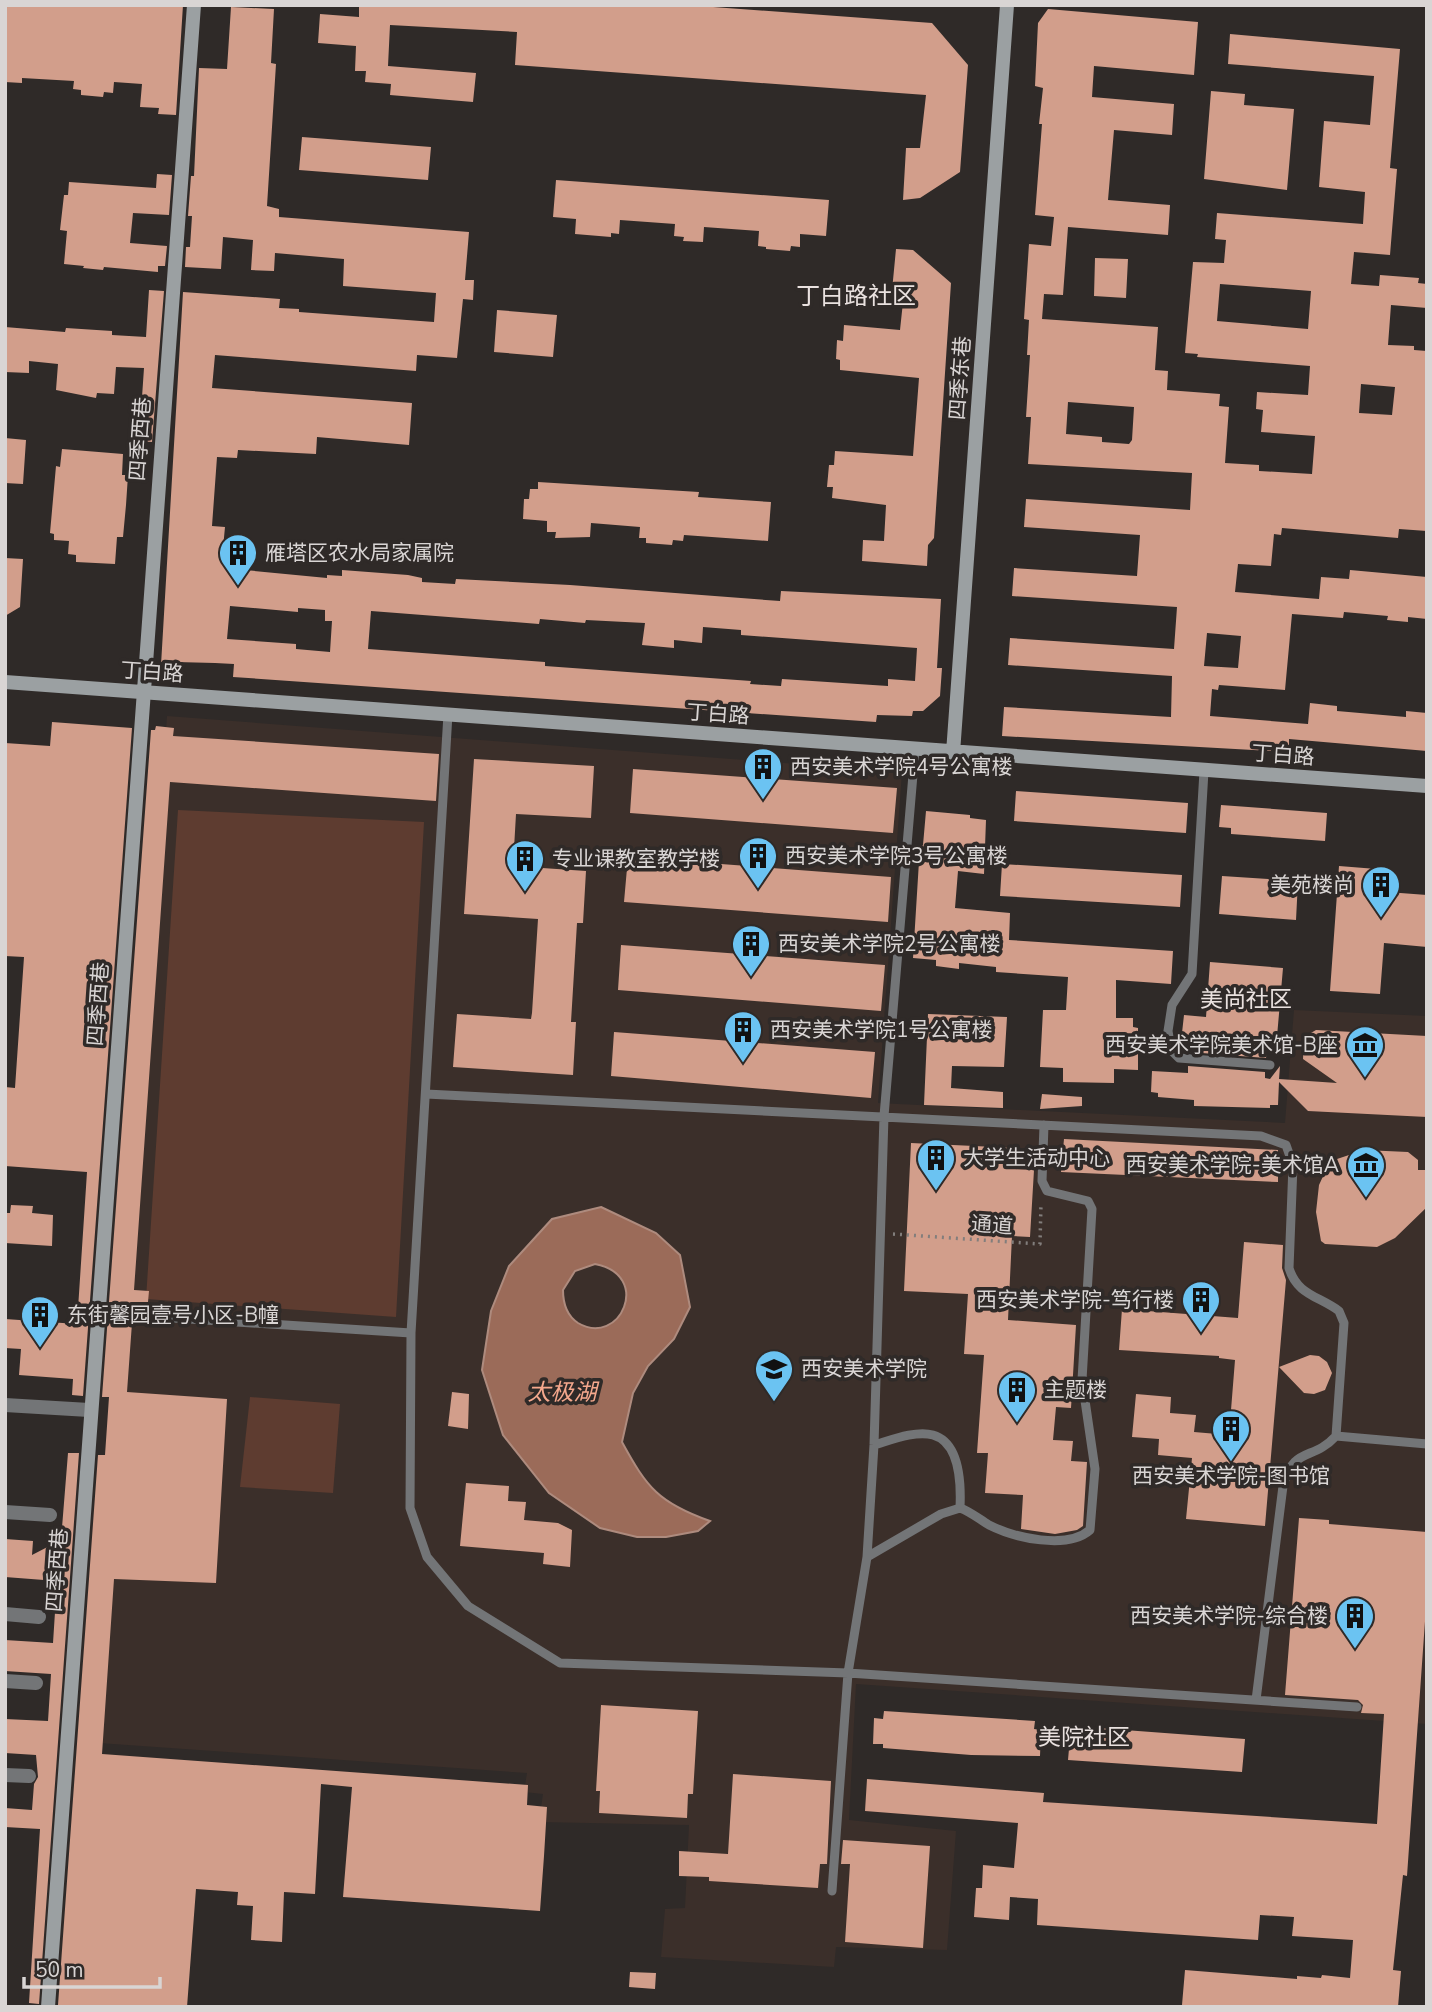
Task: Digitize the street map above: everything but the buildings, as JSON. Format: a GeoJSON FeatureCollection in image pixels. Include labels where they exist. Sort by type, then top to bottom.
{"type":"FeatureCollection","features":[{"type":"Feature","properties":{"kind":"street","name":"四季西巷"},"geometry":{"type":"LineString","coordinates":[[48,2007],[89,1410],[194,5]]}},
{"type":"Feature","properties":{"kind":"street","name":"四季东巷"},"geometry":{"type":"LineString","coordinates":[[953,754],[1007,5]]}},
{"type":"Feature","properties":{"kind":"street","name":"丁白路"},"geometry":{"type":"LineString","coordinates":[[5,682],[953,754],[1427,786]]}},
{"type":"Feature","properties":{"kind":"street"},"geometry":{"type":"LineString","coordinates":[[5,1405],[89,1410]]}},
{"type":"Feature","properties":{"kind":"street"},"geometry":{"type":"LineString","coordinates":[[5,1511],[50,1515]]}},
{"type":"Feature","properties":{"kind":"street"},"geometry":{"type":"LineString","coordinates":[[5,1614],[39,1617]]}},
{"type":"Feature","properties":{"kind":"street"},"geometry":{"type":"LineString","coordinates":[[5,1681],[36,1684]]}},
{"type":"Feature","properties":{"kind":"street"},"geometry":{"type":"LineString","coordinates":[[5,1775],[29,1776]]}},
{"type":"Feature","properties":{"kind":"lane"},"geometry":{"type":"LineString","coordinates":[[448,714],[411,1333],[410,1508],[427,1557],[468,1606],[559,1663],[849,1672],[1357,1707]]}},
{"type":"Feature","properties":{"kind":"lane"},"geometry":{"type":"LineString","coordinates":[[832,1891],[849,1672],[867,1557],[874,1445],[884,1116],[915,751]]}},
{"type":"Feature","properties":{"kind":"lane"},"geometry":{"type":"LineString","coordinates":[[1204,771],[1192,974],[1172,1005],[1168,1031],[1171,1050],[1179,1058],[1270,1065]]}},
{"type":"Feature","properties":{"kind":"lane"},"geometry":{"type":"LineString","coordinates":[[426,1094],[1261,1136],[1286,1145],[1293,1165],[1289,1268],[1293,1282],[1309,1296],[1339,1311],[1344,1324],[1336,1436],[1321,1450],[1298,1457],[1288,1466],[1283,1486],[1256,1700]]}},
{"type":"Feature","properties":{"kind":"lane"},"geometry":{"type":"LineString","coordinates":[[867,1557],[941,1514],[960,1508],[1008,1532],[1062,1541],[1080,1539],[1090,1530],[1095,1469],[1083,1380],[1092,1209],[1088,1201],[1078,1196],[1047,1191],[1042,1181],[1044,1125]]}},
{"type":"Feature","properties":{"kind":"lane"},"geometry":{"type":"LineString","coordinates":[[157,1317],[411,1333]]}},
{"type":"Feature","properties":{"kind":"lane"},"geometry":{"type":"LineString","coordinates":[[874,1445],[909,1436],[934,1435],[946,1444],[956,1461],[960,1508]]}},
{"type":"Feature","properties":{"kind":"lane"},"geometry":{"type":"LineString","coordinates":[[1336,1436],[1427,1444]]}},
{"type":"Feature","properties":{"kind":"path","name":"通道"},"geometry":{"type":"LineString","coordinates":[[880,1234],[1040,1244],[1042,1181]]}},
{"type":"Feature","properties":{"kind":"shaded area","name":"西安美术学院"},"geometry":{"type":"Polygon","coordinates":[[[167,716],[902,772],[878,1103],[1285,1123],[1294,1010],[1427,1016],[1427,1724],[856,1684],[849,1820],[956,1831],[947,1950],[836,1947],[834,1967],[661,1957],[665,1909],[685,1908],[689,1825],[539,1822],[543,1794],[524,1792],[527,1773],[99,1743],[167,716]]]}},
{"type":"Feature","properties":{"kind":"shaded area"},"geometry":{"type":"Polygon","coordinates":[[[178,810],[424,822],[396,1317],[146,1299],[178,810]]]}},
{"type":"Feature","properties":{"kind":"shaded area"},"geometry":{"type":"Polygon","coordinates":[[[250,1397],[340,1404],[333,1493],[240,1487],[250,1397]]]}},
{"type":"Feature","properties":{"kind":"water","name":"太极湖"},"geometry":{"type":"Polygon","coordinates":[[[601,1207],[656,1233],[680,1255],[690,1307],[674,1339],[648,1366],[633,1393],[622,1442],[639,1471],[656,1492],[678,1508],[710,1521],[698,1531],[666,1537],[637,1537],[600,1528],[549,1493],[503,1435],[482,1370],[491,1311],[509,1266],[552,1219],[601,1207]],[[595,1264],[575,1271],[563,1290],[563,1295],[568,1312],[578,1323],[593,1328],[607,1326],[617,1318],[624,1307],[626,1294],[623,1281],[613,1271],[595,1264]]]}},
{"type":"Feature","properties":{"kind":"place","name":"雁塔区农水局家属院"},"geometry":{"type":"Point","coordinates":[238,587]}},
{"type":"Feature","properties":{"kind":"place","name":"西安美术学院4号公寓楼"},"geometry":{"type":"Point","coordinates":[763,801]}},
{"type":"Feature","properties":{"kind":"place","name":"西安美术学院3号公寓楼"},"geometry":{"type":"Point","coordinates":[758,890]}},
{"type":"Feature","properties":{"kind":"place","name":"专业课教室教学楼"},"geometry":{"type":"Point","coordinates":[525,893]}},
{"type":"Feature","properties":{"kind":"place","name":"美苑楼尚"},"geometry":{"type":"Point","coordinates":[1381,919]}},
{"type":"Feature","properties":{"kind":"place","name":"西安美术学院2号公寓楼"},"geometry":{"type":"Point","coordinates":[751,978]}},
{"type":"Feature","properties":{"kind":"place","name":"西安美术学院1号公寓楼"},"geometry":{"type":"Point","coordinates":[743,1064]}},
{"type":"Feature","properties":{"kind":"place","name":"西安美术学院美术馆-B座"},"geometry":{"type":"Point","coordinates":[1365,1079]}},
{"type":"Feature","properties":{"kind":"place","name":"大学生活动中心"},"geometry":{"type":"Point","coordinates":[936,1192]}},
{"type":"Feature","properties":{"kind":"place","name":"西安美术学院-美术馆A"},"geometry":{"type":"Point","coordinates":[1366,1199]}},
{"type":"Feature","properties":{"kind":"place","name":"西安美术学院-笃行楼"},"geometry":{"type":"Point","coordinates":[1201,1334]}},
{"type":"Feature","properties":{"kind":"place","name":"东街馨园壹号小区-B幢"},"geometry":{"type":"Point","coordinates":[40,1349]}},
{"type":"Feature","properties":{"kind":"place","name":"西安美术学院"},"geometry":{"type":"Point","coordinates":[774,1403]}},
{"type":"Feature","properties":{"kind":"place","name":"主题楼"},"geometry":{"type":"Point","coordinates":[1017,1424]}},
{"type":"Feature","properties":{"kind":"place","name":"西安美术学院-图书馆"},"geometry":{"type":"Point","coordinates":[1231,1463]}},
{"type":"Feature","properties":{"kind":"place","name":"西安美术学院-综合楼"},"geometry":{"type":"Point","coordinates":[1355,1650]}},
{"type":"Feature","properties":{"kind":"district","name":"丁白路社区"},"geometry":{"type":"Point","coordinates":[856,296]}},
{"type":"Feature","properties":{"kind":"district","name":"美尚社区"},"geometry":{"type":"Point","coordinates":[1246,999]}},
{"type":"Feature","properties":{"kind":"district","name":"美院社区"},"geometry":{"type":"Point","coordinates":[1084,1737]}}]}
